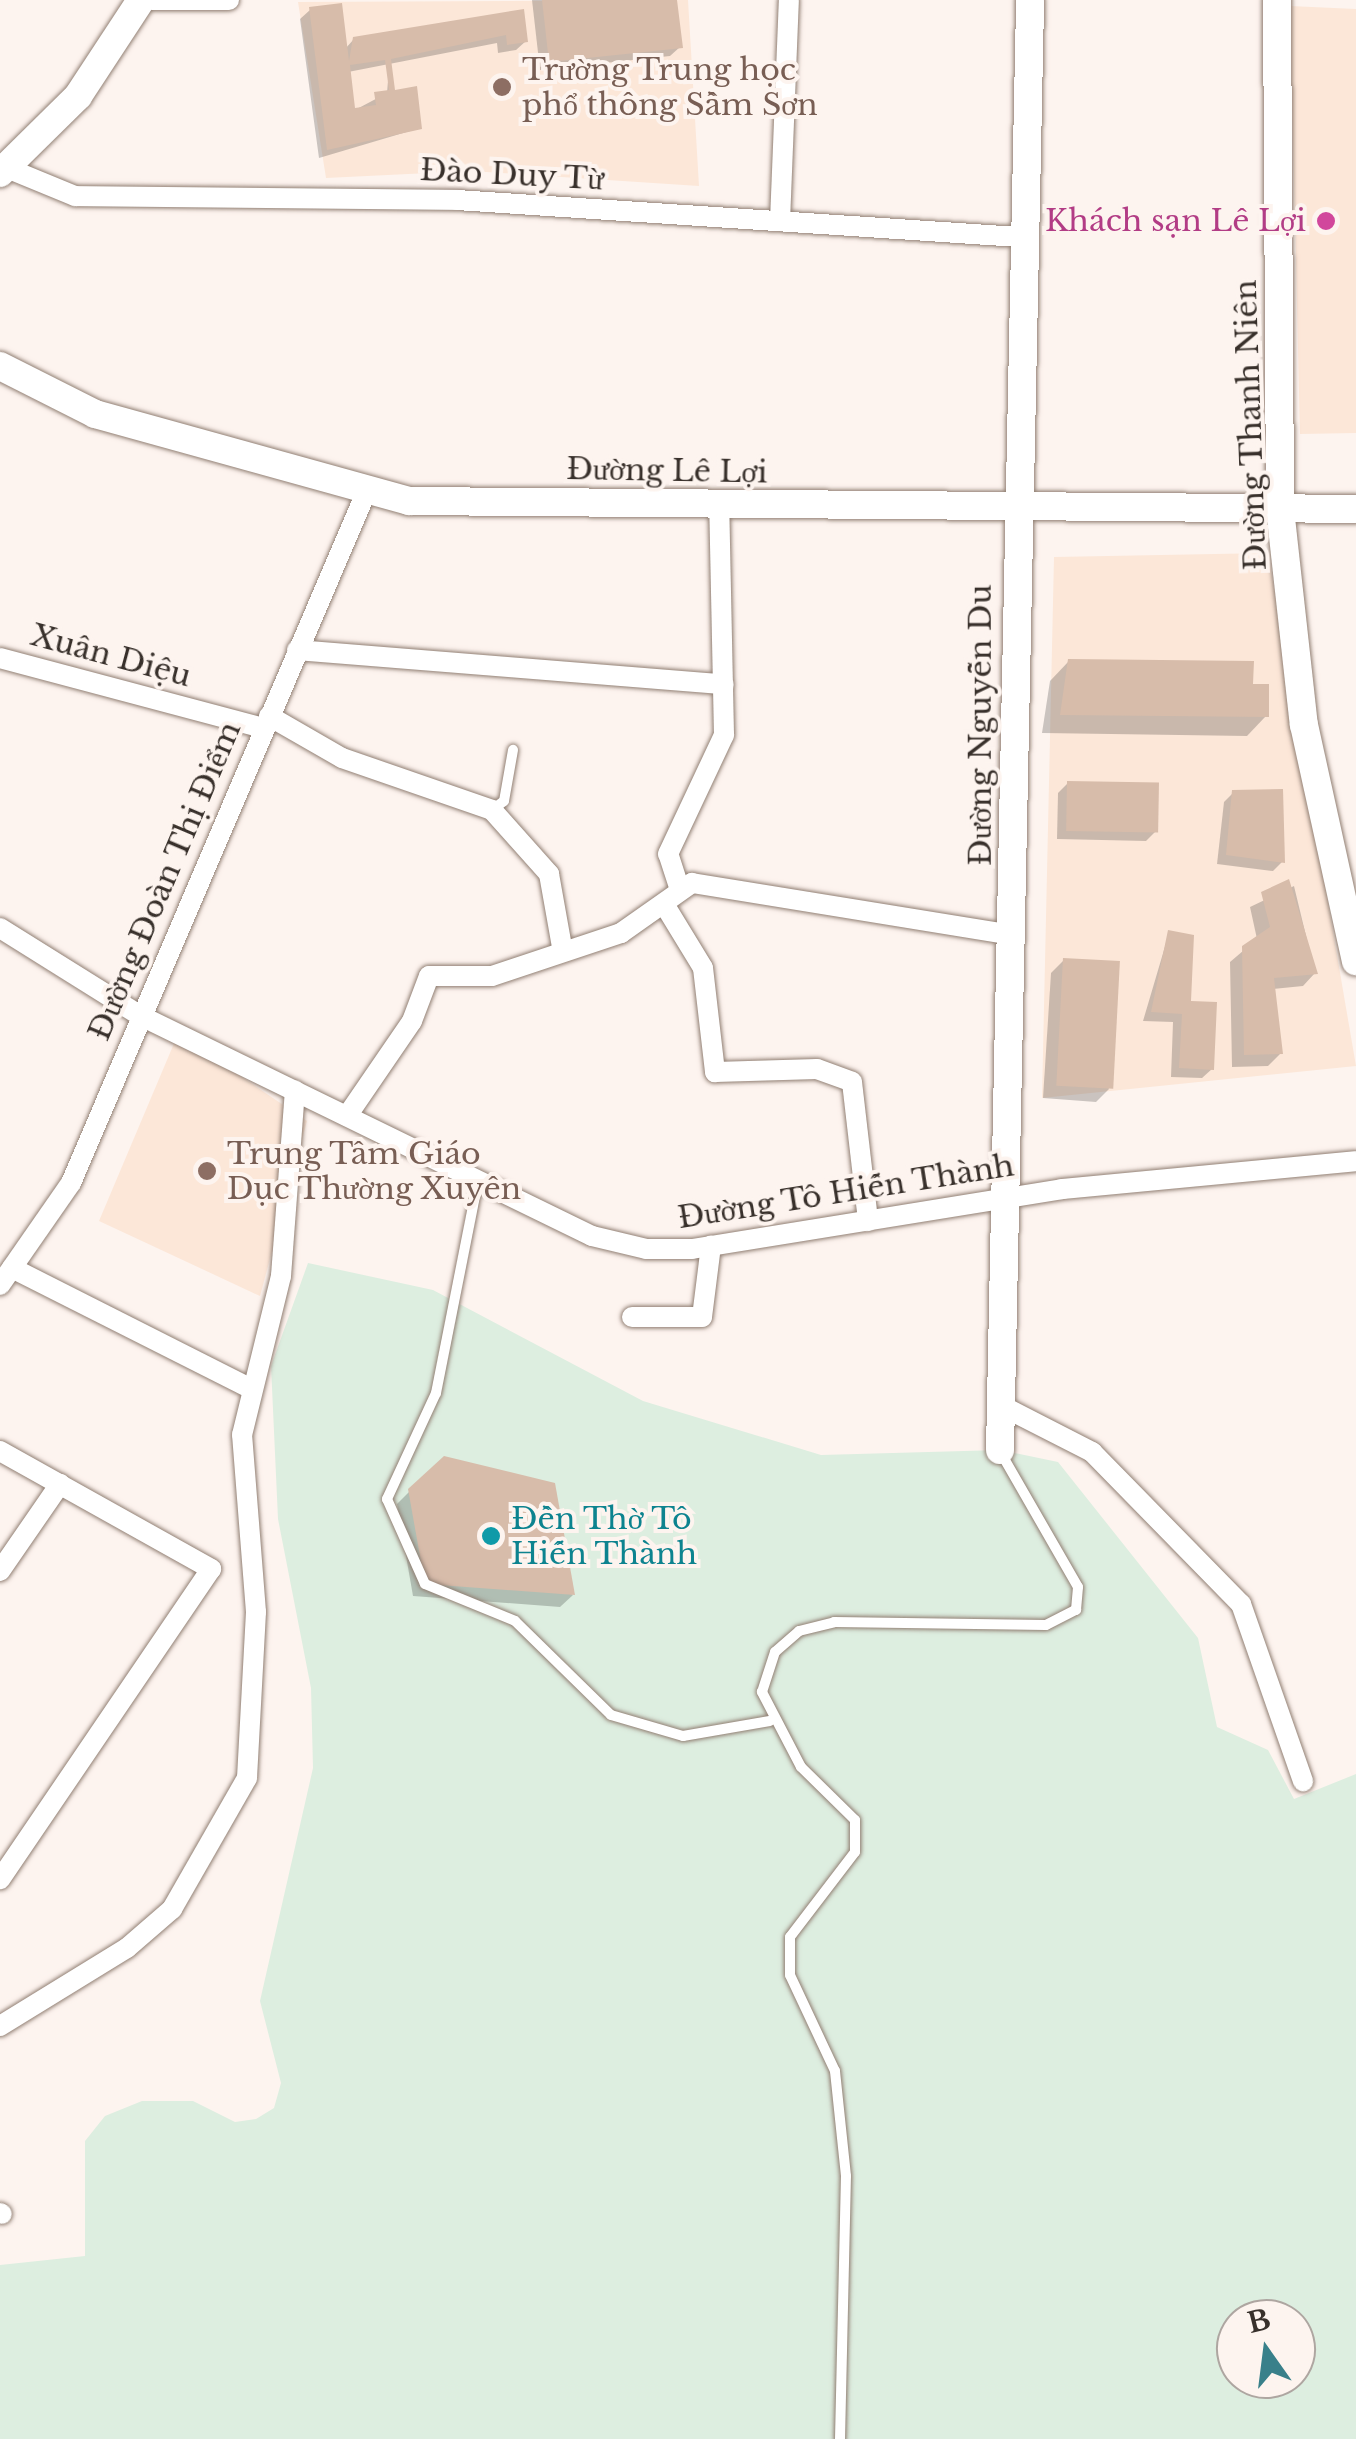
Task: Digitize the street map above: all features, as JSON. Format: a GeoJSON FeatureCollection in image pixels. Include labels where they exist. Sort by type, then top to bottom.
{"type":"FeatureCollection","features":[{"type":"Feature","properties":{"kind":"street"},"geometry":{"type":"LineString","coordinates":[[3,171],[78,96],[140,0]]}},
{"type":"Feature","properties":{"kind":"street"},"geometry":{"type":"LineString","coordinates":[[152,0],[229,0]]}},
{"type":"Feature","properties":{"kind":"street"},"geometry":{"type":"LineString","coordinates":[[780,221],[788,0]]}},
{"type":"Feature","properties":{"kind":"street","name":"Đường Nguyễn Du"},"geometry":{"type":"LineString","coordinates":[[1000,1450],[1006,1408],[1011,1198],[1014,507],[1030,0]]}},
{"type":"Feature","properties":{"kind":"street","name":"Đường Thanh Niên"},"geometry":{"type":"LineString","coordinates":[[1277,0],[1280,509],[1304,725],[1356,961]]}},
{"type":"Feature","properties":{"kind":"street","name":"Đào Duy Từ"},"geometry":{"type":"LineString","coordinates":[[3,171],[76,196],[457,200],[1020,237]]}},
{"type":"Feature","properties":{"kind":"street","name":"Đường Lê Lợi"},"geometry":{"type":"LineString","coordinates":[[0,366],[95,414],[408,502],[1356,509]]}},
{"type":"Feature","properties":{"kind":"street","name":"Đường Đoàn Thị Điểm"},"geometry":{"type":"LineString","coordinates":[[6,1276],[71,1183],[139,1014],[366,490]]}},
{"type":"Feature","properties":{"kind":"street"},"geometry":{"type":"LineString","coordinates":[[679,887],[668,854],[724,735],[719,504]]}},
{"type":"Feature","properties":{"kind":"street"},"geometry":{"type":"LineString","coordinates":[[298,650],[724,684]]}},
{"type":"Feature","properties":{"kind":"street","name":"Xuân Diệu"},"geometry":{"type":"LineString","coordinates":[[0,658],[266,722],[342,758],[492,810],[549,874],[562,948]]}},
{"type":"Feature","properties":{"kind":"street"},"geometry":{"type":"LineString","coordinates":[[679,887],[830,900],[877,919],[1012,936]]}},
{"type":"Feature","properties":{"kind":"street"},"geometry":{"type":"LineString","coordinates":[[347,1116],[412,1021],[429,976],[492,976],[562,948],[636,927],[679,887]]}},
{"type":"Feature","properties":{"kind":"street"},"geometry":{"type":"LineString","coordinates":[[664,904],[704,968],[715,1072],[817,1069],[852,1082],[868,1221]]}},
{"type":"Feature","properties":{"kind":"street","name":"Đường Tô Hiến Thành"},"geometry":{"type":"LineString","coordinates":[[0,928],[139,1014],[592,1236],[646,1249],[711,1246],[1011,1198],[1356,1161]]}},
{"type":"Feature","properties":{"kind":"street"},"geometry":{"type":"LineString","coordinates":[[0,2026],[128,1948],[172,1910],[247,1778],[256,1612],[242,1435],[250,1388],[281,1276],[295,1091]]}},
{"type":"Feature","properties":{"kind":"street"},"geometry":{"type":"LineString","coordinates":[[632,1316],[702,1317],[711,1246]]}},
{"type":"Feature","properties":{"kind":"street"},"geometry":{"type":"LineString","coordinates":[[6,1276],[250,1388]]}},
{"type":"Feature","properties":{"kind":"street"},"geometry":{"type":"LineString","coordinates":[[1006,1408],[1092,1452],[1241,1604],[1304,1780]]}},
{"type":"Feature","properties":{"kind":"street"},"geometry":{"type":"LineString","coordinates":[[0,1451],[211,1569],[0,1879]]}},
{"type":"Feature","properties":{"kind":"street"},"geometry":{"type":"LineString","coordinates":[[0,1571],[60,1484]]}},
{"type":"Feature","properties":{"kind":"lane"},"geometry":{"type":"LineString","coordinates":[[492,810],[504,801],[513,750]]}},
{"type":"Feature","properties":{"kind":"lane"},"geometry":{"type":"LineString","coordinates":[[478,1180],[436,1393],[387,1499],[425,1584],[514,1621],[611,1715],[683,1736],[770,1721]]}},
{"type":"Feature","properties":{"kind":"lane"},"geometry":{"type":"LineString","coordinates":[[840,2439],[846,2176],[835,2071],[790,1975],[790,1937],[855,1852],[855,1820],[770,1721],[764,1677],[799,1631],[834,1622],[1046,1626],[1076,1610],[1078,1587],[1000,1450]]}},
{"type":"Feature","properties":{"kind":"shaded area","name":"Trường Trung học phổ thông Sầm Sơn"},"geometry":{"type":"Polygon","coordinates":[[[688,0],[699,186],[470,171],[326,178],[298,2],[688,0]]]}},
{"type":"Feature","properties":{"kind":"shaded area","name":"Khách sạn Lê Lợi"},"geometry":{"type":"Polygon","coordinates":[[[1290,6],[1356,9],[1356,433],[1300,434],[1290,6]]]}},
{"type":"Feature","properties":{"kind":"shaded area"},"geometry":{"type":"Polygon","coordinates":[[[1268,553],[1356,1066],[1042,1098],[1054,557],[1268,553]]]}},
{"type":"Feature","properties":{"kind":"shaded area","name":"Trung Tâm Giáo Dục Thường Xuyên"},"geometry":{"type":"Polygon","coordinates":[[[178,1034],[307,1121],[260,1296],[99,1221],[178,1034]]]}},
{"type":"Feature","properties":{"kind":"green space"},"geometry":{"type":"Polygon","coordinates":[[[308,1263],[433,1290],[643,1401],[821,1455],[1000,1450],[1058,1462],[1198,1638],[1217,1727],[1268,1750],[1294,1799],[1356,1774],[1356,2439],[0,2439],[0,2265],[85,2256],[85,2141],[105,2116],[142,2101],[193,2101],[235,2122],[256,2119],[274,2108],[281,2083],[260,2001],[313,1768],[311,1688],[278,1519],[271,1366],[308,1263]]]}},
{"type":"Feature","properties":{"kind":"building"},"geometry":{"type":"Polygon","coordinates":[[[542,0],[677,0],[683,48],[549,62],[542,0]]]}},
{"type":"Feature","properties":{"kind":"building"},"geometry":{"type":"Polygon","coordinates":[[[342,3],[349,61],[353,37],[524,9],[528,42],[507,45],[506,35],[391,59],[395,90],[417,86],[422,129],[327,150],[309,7],[342,3]],[[385,60],[350,65],[355,108],[376,105],[374,92],[389,90],[385,60]]]}},
{"type":"Feature","properties":{"kind":"building"},"geometry":{"type":"Polygon","coordinates":[[[1068,659],[1254,661],[1253,684],[1269,684],[1269,717],[1060,715],[1068,659]]]}},
{"type":"Feature","properties":{"kind":"building"},"geometry":{"type":"Polygon","coordinates":[[[1067,781],[1159,783],[1158,833],[1066,831],[1067,781]]]}},
{"type":"Feature","properties":{"kind":"building"},"geometry":{"type":"Polygon","coordinates":[[[1283,789],[1285,863],[1226,855],[1232,790],[1283,789]]]}},
{"type":"Feature","properties":{"kind":"building"},"geometry":{"type":"Polygon","coordinates":[[[1289,879],[1318,974],[1274,978],[1283,1054],[1244,1055],[1242,946],[1270,927],[1261,892],[1289,879]]]}},
{"type":"Feature","properties":{"kind":"building"},"geometry":{"type":"Polygon","coordinates":[[[1168,930],[1194,935],[1191,1001],[1217,1002],[1214,1070],[1179,1068],[1182,1014],[1151,1012],[1168,930]]]}},
{"type":"Feature","properties":{"kind":"building"},"geometry":{"type":"Polygon","coordinates":[[[1063,958],[1120,961],[1113,1089],[1056,1086],[1063,958]]]}},
{"type":"Feature","properties":{"kind":"building","name":"Đền Thờ Tô Hiến Thành"},"geometry":{"type":"Polygon","coordinates":[[[444,1456],[555,1483],[575,1595],[425,1584],[408,1489],[444,1456]]]}},
{"type":"Feature","properties":{"kind":"place","name":"Trường Trung học phổ thông Sầm Sơn"},"geometry":{"type":"Point","coordinates":[502,87]}},
{"type":"Feature","properties":{"kind":"place","name":"Khách sạn Lê Lợi"},"geometry":{"type":"Point","coordinates":[1326,221]}},
{"type":"Feature","properties":{"kind":"place","name":"Trung Tâm Giáo Dục Thường Xuyên"},"geometry":{"type":"Point","coordinates":[207,1171]}},
{"type":"Feature","properties":{"kind":"place","name":"Đền Thờ Tô Hiến Thành"},"geometry":{"type":"Point","coordinates":[491,1536]}}]}
